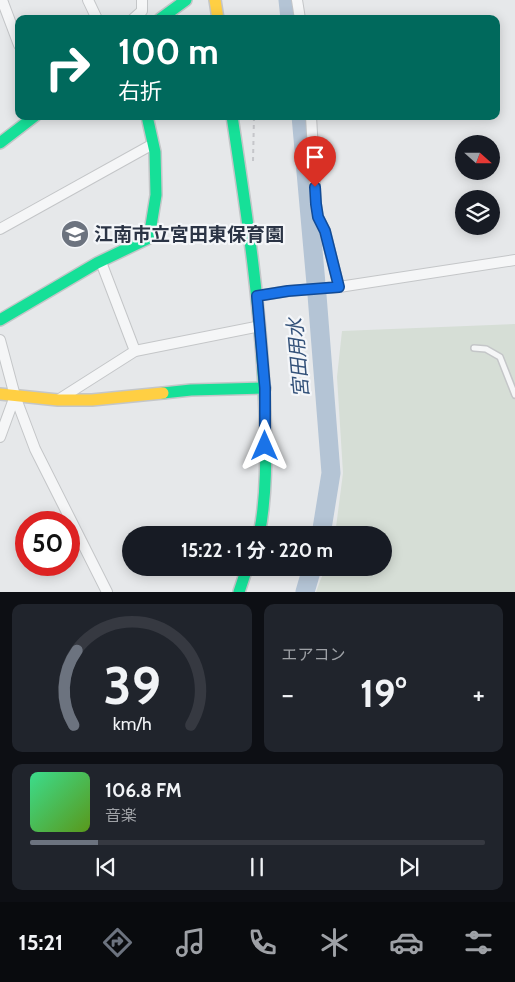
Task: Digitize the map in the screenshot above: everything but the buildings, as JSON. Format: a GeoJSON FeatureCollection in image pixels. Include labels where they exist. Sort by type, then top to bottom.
{"type":"FeatureCollection","features":[{"type":"Feature","properties":{"kind":"street"},"geometry":{"type":"LineString","coordinates":[[2,0],[15,34]]}},
{"type":"Feature","properties":{"kind":"street"},"geometry":{"type":"LineString","coordinates":[[88,0],[95,15]]}},
{"type":"Feature","properties":{"kind":"street"},"geometry":{"type":"LineString","coordinates":[[137,15],[142,11],[142,0]]}},
{"type":"Feature","properties":{"kind":"street"},"geometry":{"type":"LineString","coordinates":[[165,15],[186,0]]}},
{"type":"Feature","properties":{"kind":"street"},"geometry":{"type":"LineString","coordinates":[[215,0],[217,15]]}},
{"type":"Feature","properties":{"kind":"street"},"geometry":{"type":"LineString","coordinates":[[298,0],[300,15]]}},
{"type":"Feature","properties":{"kind":"street"},"geometry":{"type":"LineString","coordinates":[[0,143],[30,120]]}},
{"type":"Feature","properties":{"kind":"street"},"geometry":{"type":"LineString","coordinates":[[0,320],[101,262],[149,238],[156,195],[155,152],[148,120]]}},
{"type":"Feature","properties":{"kind":"street"},"geometry":{"type":"LineString","coordinates":[[233,120],[257,296],[265,388],[265,485],[261,526]]}},
{"type":"Feature","properties":{"kind":"street"},"geometry":{"type":"LineString","coordinates":[[311,120],[318,217],[325,231],[339,287]]}},
{"type":"Feature","properties":{"kind":"street"},"geometry":{"type":"LineString","coordinates":[[0,230],[153,144]]}},
{"type":"Feature","properties":{"kind":"street"},"geometry":{"type":"LineString","coordinates":[[257,296],[288,291],[339,287],[515,260]]}},
{"type":"Feature","properties":{"kind":"street"},"geometry":{"type":"LineString","coordinates":[[101,262],[135,351]]}},
{"type":"Feature","properties":{"kind":"street"},"geometry":{"type":"LineString","coordinates":[[58,400],[135,351],[260,326]]}},
{"type":"Feature","properties":{"kind":"street"},"geometry":{"type":"LineString","coordinates":[[0,340],[15,396],[35,449],[107,592]]}},
{"type":"Feature","properties":{"kind":"street"},"geometry":{"type":"LineString","coordinates":[[0,394],[58,400],[92,400],[191,390],[265,388]]}},
{"type":"Feature","properties":{"kind":"street"},"geometry":{"type":"LineString","coordinates":[[0,437],[15,396]]}},
{"type":"Feature","properties":{"kind":"street"},"geometry":{"type":"LineString","coordinates":[[239,592],[245,576]]}},
{"type":"Feature","properties":{"kind":"lane"},"geometry":{"type":"LineString","coordinates":[[474,348],[486,349],[500,357],[515,395]]}},
{"type":"Feature","properties":{"kind":"path"},"geometry":{"type":"LineString","coordinates":[[252,166],[254,120]]}},
{"type":"Feature","properties":{"kind":"shaded area"},"geometry":{"type":"Polygon","coordinates":[[[515,324],[515,592],[316,592],[322,576],[392,576],[392,526],[336,526],[343,473],[337,377],[342,331],[515,324]]]}},
{"type":"Feature","properties":{"kind":"waterway","name":"宮田用水"},"geometry":{"type":"LineString","coordinates":[[288,0],[290,15]]}},
{"type":"Feature","properties":{"kind":"waterway","name":"宮田用水"},"geometry":{"type":"LineString","coordinates":[[301,120],[331,473],[322,526]]}},
{"type":"Feature","properties":{"kind":"waterway","name":"宮田用水"},"geometry":{"type":"LineString","coordinates":[[305,592],[310,576]]}},
{"type":"Feature","properties":{"kind":"traffic: fast"},"geometry":{"type":"LineString","coordinates":[[165,15],[186,0]]}},
{"type":"Feature","properties":{"kind":"traffic: fast"},"geometry":{"type":"LineString","coordinates":[[0,143],[30,120]]}},
{"type":"Feature","properties":{"kind":"traffic: fast"},"geometry":{"type":"LineString","coordinates":[[0,320],[97,263],[149,238],[156,195],[155,152],[148,120]]}},
{"type":"Feature","properties":{"kind":"traffic: fast"},"geometry":{"type":"LineString","coordinates":[[233,120],[253,265],[261,339],[265,474],[260,526]]}},
{"type":"Feature","properties":{"kind":"traffic: fast"},"geometry":{"type":"LineString","coordinates":[[163,393],[191,390],[265,388]]}},
{"type":"Feature","properties":{"kind":"traffic: fast"},"geometry":{"type":"LineString","coordinates":[[239,592],[244,576]]}},
{"type":"Feature","properties":{"kind":"traffic: slow"},"geometry":{"type":"LineString","coordinates":[[215,0],[217,15]]}},
{"type":"Feature","properties":{"kind":"traffic: slow"},"geometry":{"type":"LineString","coordinates":[[0,394],[58,400],[92,400],[163,393]]}},
{"type":"Feature","properties":{"kind":"place","name":"江南市立宮田東保育園"},"geometry":{"type":"Point","coordinates":[75,234]}},
{"type":"Feature","properties":{"kind":"route"},"geometry":{"type":"LineString","coordinates":[[265,446],[265,388],[257,296],[288,291],[339,287],[325,231],[318,217],[315,187]]}}]}
